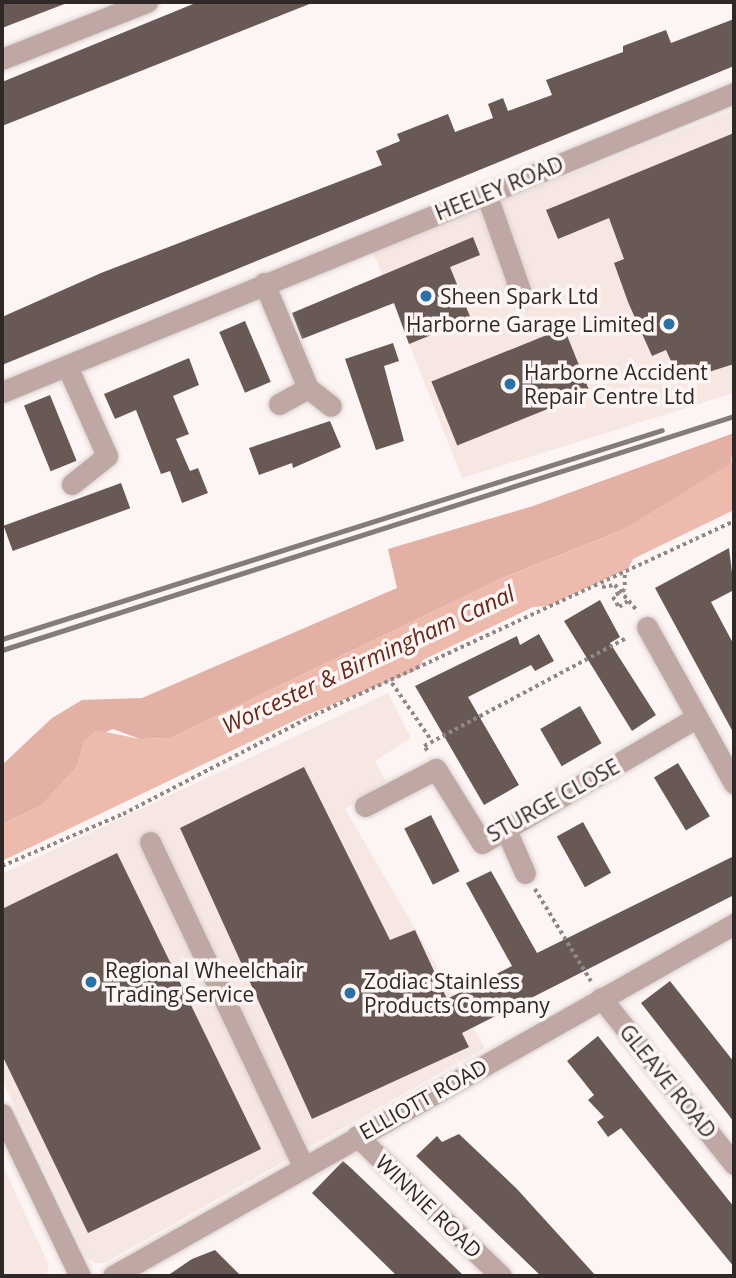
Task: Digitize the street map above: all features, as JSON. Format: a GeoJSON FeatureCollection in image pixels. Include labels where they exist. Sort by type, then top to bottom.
{"type":"FeatureCollection","features":[{"type":"Feature","properties":{"kind":"street"},"geometry":{"type":"LineString","coordinates":[[2,59],[147,2]]}},
{"type":"Feature","properties":{"kind":"street","name":"HEELEY ROAD"},"geometry":{"type":"LineString","coordinates":[[2,391],[734,93]]}},
{"type":"Feature","properties":{"kind":"street"},"geometry":{"type":"LineString","coordinates":[[486,193],[522,296]]}},
{"type":"Feature","properties":{"kind":"street"},"geometry":{"type":"LineString","coordinates":[[264,283],[308,388],[331,406]]}},
{"type":"Feature","properties":{"kind":"street"},"geometry":{"type":"LineString","coordinates":[[67,366],[107,456],[72,484]]}},
{"type":"Feature","properties":{"kind":"street"},"geometry":{"type":"LineString","coordinates":[[279,404],[308,388]]}},
{"type":"Feature","properties":{"kind":"street"},"geometry":{"type":"LineString","coordinates":[[646,627],[694,719],[734,783]]}},
{"type":"Feature","properties":{"kind":"street","name":"STURGE CLOSE"},"geometry":{"type":"LineString","coordinates":[[436,769],[482,843],[694,719]]}},
{"type":"Feature","properties":{"kind":"street"},"geometry":{"type":"LineString","coordinates":[[365,806],[436,769]]}},
{"type":"Feature","properties":{"kind":"street"},"geometry":{"type":"LineString","coordinates":[[506,830],[525,873]]}},
{"type":"Feature","properties":{"kind":"street"},"geometry":{"type":"LineString","coordinates":[[150,842],[303,1165]]}},
{"type":"Feature","properties":{"kind":"street","name":"ELLIOTT ROAD"},"geometry":{"type":"LineString","coordinates":[[124,1274],[303,1165],[734,924]]}},
{"type":"Feature","properties":{"kind":"street","name":"GLEAVE ROAD"},"geometry":{"type":"LineString","coordinates":[[601,998],[734,1164]]}},
{"type":"Feature","properties":{"kind":"street"},"geometry":{"type":"LineString","coordinates":[[2,1114],[80,1276]]}},
{"type":"Feature","properties":{"kind":"street","name":"WINNIE ROAD"},"geometry":{"type":"LineString","coordinates":[[357,1136],[501,1276]]}},
{"type":"Feature","properties":{"kind":"path"},"geometry":{"type":"LineString","coordinates":[[2,866],[123,814],[308,718],[392,683],[516,621],[597,588],[734,521]]}},
{"type":"Feature","properties":{"kind":"path"},"geometry":{"type":"LineString","coordinates":[[624,591],[626,574]]}},
{"type":"Feature","properties":{"kind":"path"},"geometry":{"type":"LineString","coordinates":[[597,588],[615,584],[624,591],[631,599],[619,607],[613,597],[624,591]]}},
{"type":"Feature","properties":{"kind":"path"},"geometry":{"type":"LineString","coordinates":[[436,769],[424,746],[646,627]]}},
{"type":"Feature","properties":{"kind":"path"},"geometry":{"type":"LineString","coordinates":[[392,683],[432,741]]}},
{"type":"Feature","properties":{"kind":"path"},"geometry":{"type":"LineString","coordinates":[[525,873],[601,998]]}},
{"type":"Feature","properties":{"kind":"shaded area"},"geometry":{"type":"Polygon","coordinates":[[[734,110],[734,393],[462,478],[373,252],[734,110]]]}},
{"type":"Feature","properties":{"kind":"shaded area"},"geometry":{"type":"Polygon","coordinates":[[[734,433],[731,464],[625,529],[505,577],[171,738],[140,739],[113,729],[85,740],[77,767],[41,806],[2,824],[2,765],[52,718],[82,700],[142,698],[397,588],[388,549],[533,506],[734,433]]]}},
{"type":"Feature","properties":{"kind":"shaded area"},"geometry":{"type":"Polygon","coordinates":[[[388,693],[411,738],[375,761],[386,781],[345,809],[485,1048],[104,1263],[95,1263],[87,1258],[2,1080],[2,874],[388,693]]]}},
{"type":"Feature","properties":{"kind":"shaded area"},"geometry":{"type":"Polygon","coordinates":[[[2,1164],[49,1265],[46,1276],[2,1276],[2,1164]]]}},
{"type":"Feature","properties":{"kind":"water","name":"Worcester & Birmingham Canal"},"geometry":{"type":"Polygon","coordinates":[[[734,461],[734,510],[633,559],[628,569],[548,606],[533,607],[423,660],[419,669],[302,717],[2,861],[2,824],[41,806],[77,767],[85,740],[96,730],[140,739],[171,738],[505,577],[625,529],[734,461]]]}},
{"type":"Feature","properties":{"kind":"building"},"geometry":{"type":"Polygon","coordinates":[[[2,2],[66,2],[67,3],[2,28],[2,2]]]}},
{"type":"Feature","properties":{"kind":"building"},"geometry":{"type":"Polygon","coordinates":[[[198,2],[312,3],[2,126],[2,82],[198,2]]]}},
{"type":"Feature","properties":{"kind":"building"},"geometry":{"type":"Polygon","coordinates":[[[734,19],[734,66],[2,365],[2,317],[101,273],[382,165],[376,151],[400,141],[397,134],[448,114],[455,132],[493,118],[488,104],[503,98],[508,111],[552,95],[546,80],[623,52],[623,46],[666,30],[671,43],[734,19]]]}},
{"type":"Feature","properties":{"kind":"building"},"geometry":{"type":"Polygon","coordinates":[[[734,133],[734,364],[680,381],[666,350],[652,356],[628,302],[614,263],[624,259],[609,218],[558,239],[546,210],[734,133]]]}},
{"type":"Feature","properties":{"kind":"building","name":"Sheen Spark Ltd"},"geometry":{"type":"Polygon","coordinates":[[[473,237],[480,255],[450,267],[471,319],[409,344],[394,303],[302,339],[292,313],[473,237]]]}},
{"type":"Feature","properties":{"kind":"building"},"geometry":{"type":"Polygon","coordinates":[[[245,321],[271,382],[245,393],[219,332],[245,321]]]}},
{"type":"Feature","properties":{"kind":"building","name":"Harborne Accident Repair Centre Ltd"},"geometry":{"type":"Polygon","coordinates":[[[564,328],[590,392],[457,446],[431,382],[564,328]]]}},
{"type":"Feature","properties":{"kind":"building"},"geometry":{"type":"Polygon","coordinates":[[[393,343],[399,361],[384,366],[404,441],[376,450],[345,359],[393,343]]]}},
{"type":"Feature","properties":{"kind":"building"},"geometry":{"type":"Polygon","coordinates":[[[189,358],[199,385],[173,396],[189,434],[176,439],[190,471],[198,468],[208,493],[182,503],[170,471],[161,474],[136,410],[115,419],[104,394],[189,358]]]}},
{"type":"Feature","properties":{"kind":"building"},"geometry":{"type":"Polygon","coordinates":[[[50,395],[77,461],[51,471],[24,405],[50,395]]]}},
{"type":"Feature","properties":{"kind":"building"},"geometry":{"type":"Polygon","coordinates":[[[330,421],[341,447],[293,468],[292,463],[259,475],[249,448],[330,421]]]}},
{"type":"Feature","properties":{"kind":"building"},"geometry":{"type":"Polygon","coordinates":[[[121,483],[130,508],[13,551],[4,526],[121,483]]]}},
{"type":"Feature","properties":{"kind":"building"},"geometry":{"type":"Polygon","coordinates":[[[729,548],[734,590],[711,602],[734,645],[734,734],[655,588],[729,548]]]}},
{"type":"Feature","properties":{"kind":"building"},"geometry":{"type":"Polygon","coordinates":[[[600,600],[620,637],[610,643],[656,715],[632,731],[564,621],[600,600]]]}},
{"type":"Feature","properties":{"kind":"building"},"geometry":{"type":"Polygon","coordinates":[[[539,634],[554,661],[535,671],[531,665],[468,697],[519,785],[484,805],[415,686],[517,636],[520,645],[539,634]]]}},
{"type":"Feature","properties":{"kind":"building"},"geometry":{"type":"Polygon","coordinates":[[[580,706],[602,743],[562,766],[540,729],[580,706]]]}},
{"type":"Feature","properties":{"kind":"building"},"geometry":{"type":"Polygon","coordinates":[[[678,763],[710,816],[686,831],[654,777],[678,763]]]}},
{"type":"Feature","properties":{"kind":"building","name":"Zodiac Stainless Products Company"},"geometry":{"type":"Polygon","coordinates":[[[304,767],[390,940],[415,930],[447,999],[512,966],[466,883],[491,871],[537,953],[734,856],[734,895],[462,1033],[469,1047],[312,1119],[180,828],[304,767]]]}},
{"type":"Feature","properties":{"kind":"building"},"geometry":{"type":"Polygon","coordinates":[[[431,815],[460,871],[433,885],[404,829],[431,815]]]}},
{"type":"Feature","properties":{"kind":"building"},"geometry":{"type":"Polygon","coordinates":[[[583,822],[611,873],[585,887],[557,837],[583,822]]]}},
{"type":"Feature","properties":{"kind":"building","name":"Regional Wheelchair Trading Service"},"geometry":{"type":"Polygon","coordinates":[[[117,853],[261,1149],[88,1233],[2,1055],[2,909],[117,853]]]}},
{"type":"Feature","properties":{"kind":"building"},"geometry":{"type":"Polygon","coordinates":[[[670,981],[734,1062],[734,1122],[641,1003],[670,981]]]}},
{"type":"Feature","properties":{"kind":"building"},"geometry":{"type":"Polygon","coordinates":[[[598,1036],[734,1207],[734,1267],[621,1128],[608,1137],[597,1122],[604,1117],[588,1100],[594,1095],[567,1061],[598,1036]]]}},
{"type":"Feature","properties":{"kind":"building"},"geometry":{"type":"Polygon","coordinates":[[[459,1134],[517,1189],[596,1276],[541,1276],[416,1156],[437,1136],[442,1142],[459,1134]]]}},
{"type":"Feature","properties":{"kind":"building"},"geometry":{"type":"Polygon","coordinates":[[[343,1161],[464,1276],[397,1276],[312,1193],[343,1161]]]}},
{"type":"Feature","properties":{"kind":"building"},"geometry":{"type":"Polygon","coordinates":[[[215,1250],[241,1276],[167,1276],[192,1259],[215,1250]]]}},
{"type":"Feature","properties":{"kind":"railway"},"geometry":{"type":"LineString","coordinates":[[2,650],[734,416]]}},
{"type":"Feature","properties":{"kind":"railway"},"geometry":{"type":"LineString","coordinates":[[2,639],[662,430]]}},
{"type":"Feature","properties":{"kind":"place","name":"Sheen Spark Ltd"},"geometry":{"type":"Point","coordinates":[426,296]}},
{"type":"Feature","properties":{"kind":"place","name":"Harborne Garage Limited"},"geometry":{"type":"Point","coordinates":[669,324]}},
{"type":"Feature","properties":{"kind":"place","name":"Harborne Accident Repair Centre Ltd"},"geometry":{"type":"Point","coordinates":[510,384]}},
{"type":"Feature","properties":{"kind":"place","name":"Regional Wheelchair Trading Service"},"geometry":{"type":"Point","coordinates":[91,982]}},
{"type":"Feature","properties":{"kind":"place","name":"Zodiac Stainless Products Company"},"geometry":{"type":"Point","coordinates":[350,993]}}]}
